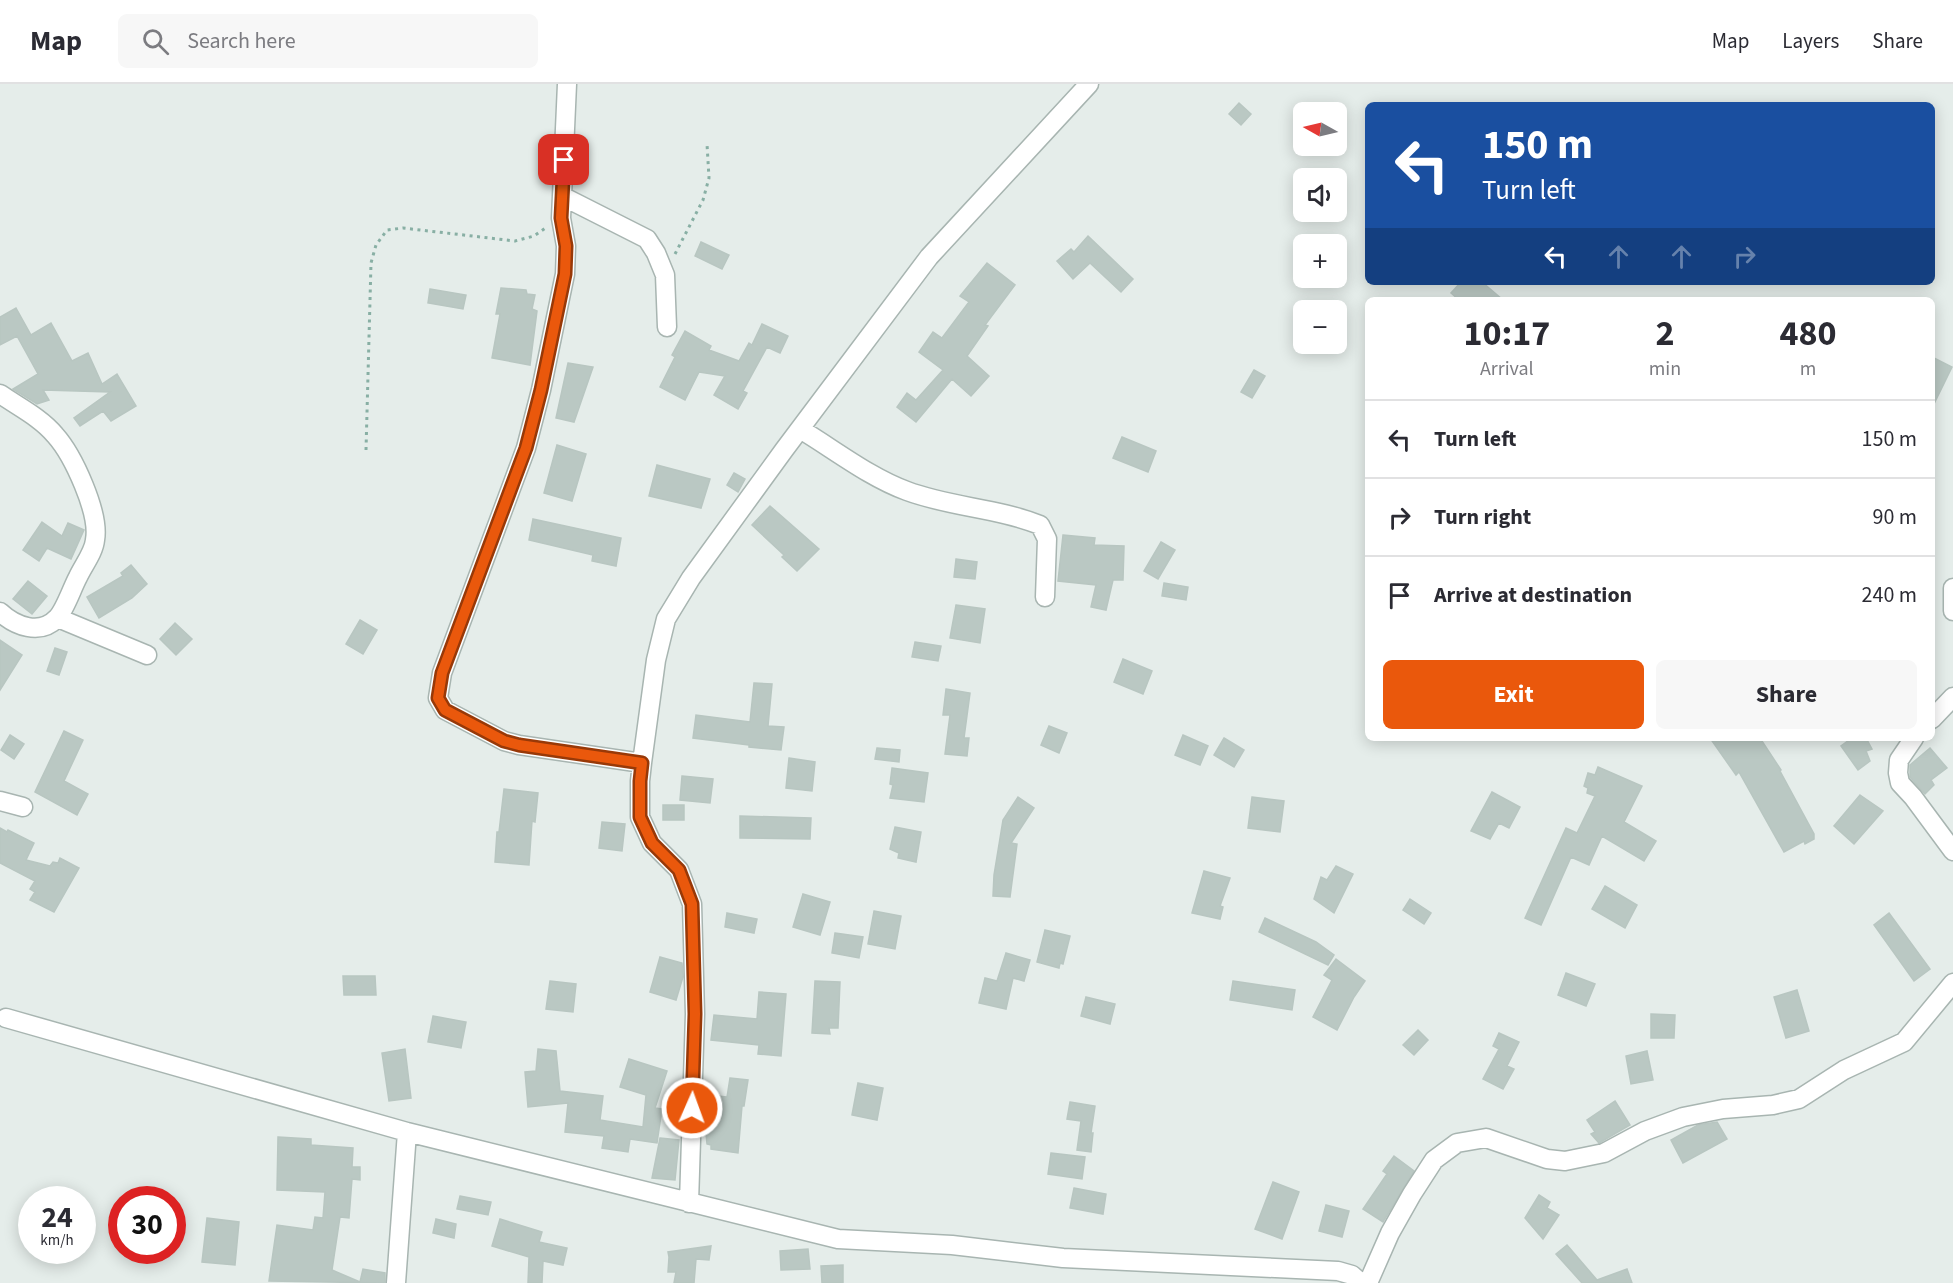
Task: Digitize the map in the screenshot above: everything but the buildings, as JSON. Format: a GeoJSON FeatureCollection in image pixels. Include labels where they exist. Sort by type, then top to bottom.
{"type":"FeatureCollection","features":[{"type":"Feature","properties":{"kind":"street"},"geometry":{"type":"LineString","coordinates":[[567,84],[561,218],[566,246],[565,274],[541,390],[526,448],[442,673],[438,698],[445,710],[504,741],[642,763]]}},
{"type":"Feature","properties":{"kind":"street"},"geometry":{"type":"LineString","coordinates":[[689,1203],[695,1014],[692,904],[679,870],[652,843],[640,817],[642,763],[656,660],[666,619],[691,578],[929,257],[1089,84]]}},
{"type":"Feature","properties":{"kind":"street"},"geometry":{"type":"LineString","coordinates":[[562,196],[647,239],[665,275],[667,327]]}},
{"type":"Feature","properties":{"kind":"street"},"geometry":{"type":"LineString","coordinates":[[0,394],[38,419],[56,435],[86,488],[94,519],[96,541],[58,618],[45,626],[27,628],[10,622],[0,612]]}},
{"type":"Feature","properties":{"kind":"street"},"geometry":{"type":"LineString","coordinates":[[800,429],[879,478],[907,491],[945,503],[1022,518],[1040,525],[1047,539],[1045,597]]}},
{"type":"Feature","properties":{"kind":"street"},"geometry":{"type":"LineString","coordinates":[[1953,588],[1953,611]]}},
{"type":"Feature","properties":{"kind":"street"},"geometry":{"type":"LineString","coordinates":[[58,618],[147,655]]}},
{"type":"Feature","properties":{"kind":"street"},"geometry":{"type":"LineString","coordinates":[[1935,716],[1953,697]]}},
{"type":"Feature","properties":{"kind":"street"},"geometry":{"type":"LineString","coordinates":[[1912,741],[1899,760],[1900,783],[1953,851]]}},
{"type":"Feature","properties":{"kind":"street"},"geometry":{"type":"LineString","coordinates":[[0,801],[23,807]]}},
{"type":"Feature","properties":{"kind":"street"},"geometry":{"type":"LineString","coordinates":[[1368,1283],[1390,1233],[1412,1194],[1434,1160],[1457,1143],[1486,1138],[1547,1160],[1565,1161],[1604,1153],[1645,1131],[1683,1117],[1723,1109],[1773,1105],[1799,1099],[1844,1070],[1904,1042],[1953,983]]}},
{"type":"Feature","properties":{"kind":"street"},"geometry":{"type":"LineString","coordinates":[[2,1017],[407,1132],[838,1239],[952,1245],[1064,1258],[1338,1271],[1352,1275],[1360,1283]]}},
{"type":"Feature","properties":{"kind":"street"},"geometry":{"type":"LineString","coordinates":[[396,1283],[407,1132]]}},
{"type":"Feature","properties":{"kind":"path"},"geometry":{"type":"LineString","coordinates":[[665,275],[703,200],[709,178],[707,144]]}},
{"type":"Feature","properties":{"kind":"path"},"geometry":{"type":"LineString","coordinates":[[366,450],[371,263],[375,245],[387,230],[404,228],[515,241],[534,236],[561,218]]}},
{"type":"Feature","properties":{"kind":"route"},"geometry":{"type":"LineString","coordinates":[[564,160],[561,218],[566,246],[565,274],[541,390],[526,448],[442,673],[438,698],[445,710],[504,741],[642,763],[640,817],[652,843],[679,870],[692,904],[695,1014],[692,1108]]}}]}
